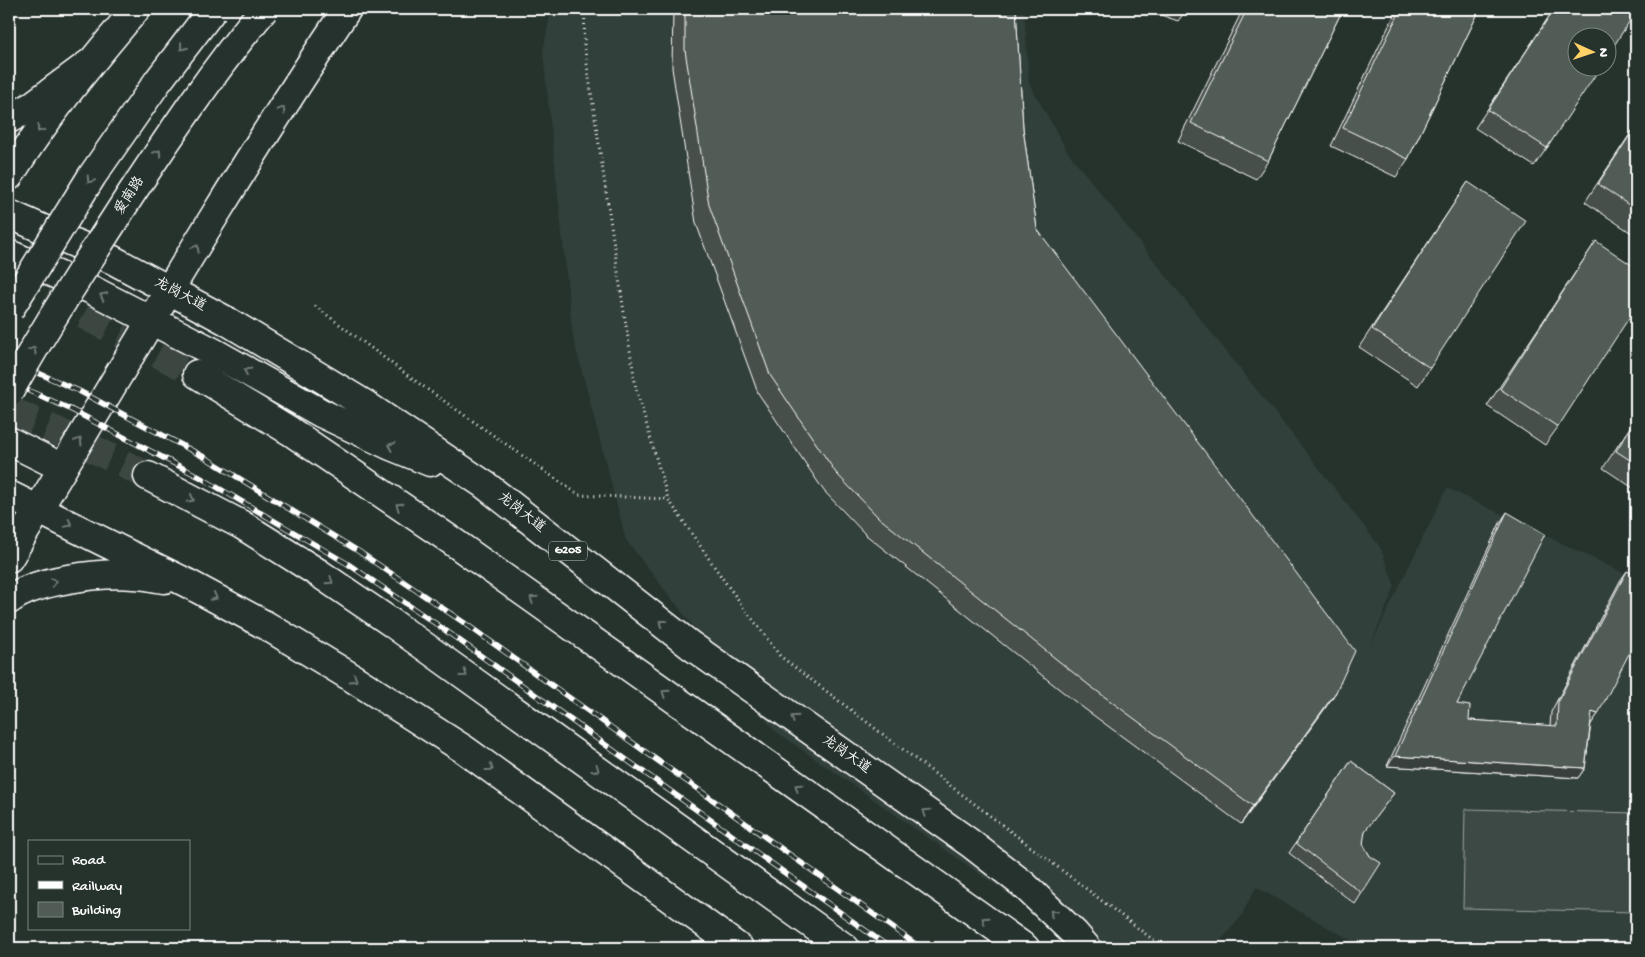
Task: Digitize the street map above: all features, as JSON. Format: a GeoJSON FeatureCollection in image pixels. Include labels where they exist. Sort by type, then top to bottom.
{"type":"FeatureCollection","features":[{"type":"Feature","properties":{"kind":"main road"},"geometry":{"type":"LineString","coordinates":[[9,176],[26,149],[90,63],[136,9]]}},
{"type":"Feature","properties":{"kind":"main road"},"geometry":{"type":"LineString","coordinates":[[9,310],[92,176],[158,81],[213,9]]}},
{"type":"Feature","properties":{"kind":"main road","name":"爱南路"},"geometry":{"type":"LineString","coordinates":[[9,392],[89,258],[186,111],[232,48],[264,9]]}},
{"type":"Feature","properties":{"kind":"main road"},"geometry":{"type":"LineString","coordinates":[[9,558],[316,55],[348,9]]}},
{"type":"Feature","properties":{"kind":"main road"},"geometry":{"type":"LineString","coordinates":[[9,119],[30,108],[90,63]]}},
{"type":"Feature","properties":{"kind":"main road","name":"龙岗大道"},"geometry":{"type":"LineString","coordinates":[[9,214],[113,260],[228,321],[366,405],[485,485],[690,645],[993,861],[1024,885],[1087,948]]}},
{"type":"Feature","properties":{"kind":"main road"},"geometry":{"type":"LineString","coordinates":[[9,254],[90,289],[212,352],[321,413],[391,446],[485,485]]}},
{"type":"Feature","properties":{"kind":"main road"},"geometry":{"type":"LineString","coordinates":[[197,374],[290,431],[452,541],[1025,948]]}},
{"type":"Feature","properties":{"kind":"main road"},"geometry":{"type":"LineString","coordinates":[[9,441],[63,468]]}},
{"type":"Feature","properties":{"kind":"main road"},"geometry":{"type":"LineString","coordinates":[[148,476],[242,525],[320,574],[392,623],[845,948]]}},
{"type":"Feature","properties":{"kind":"main road"},"geometry":{"type":"LineString","coordinates":[[9,495],[187,582],[267,626],[465,750],[739,948]]}},
{"type":"Feature","properties":{"kind":"main road"},"geometry":{"type":"LineString","coordinates":[[9,600],[14,596],[47,583],[90,576],[133,574],[187,582]]}},
{"type":"Feature","properties":{"kind":"path"},"geometry":{"type":"LineString","coordinates":[[585,9],[584,44],[624,318],[636,388],[668,499],[780,656],[1164,948]]}},
{"type":"Feature","properties":{"kind":"path"},"geometry":{"type":"LineString","coordinates":[[315,306],[414,380],[579,495],[668,499]]}},
{"type":"Feature","properties":{"kind":"shaded area"},"geometry":{"type":"Polygon","coordinates":[[[551,9],[1024,9],[1029,83],[1067,151],[1380,547],[1395,586],[1370,647],[1447,488],[1636,579],[1636,948],[1365,948],[1256,887],[1240,918],[1214,948],[1086,948],[774,730],[626,540],[573,337],[543,52],[551,9]]]}},
{"type":"Feature","properties":{"kind":"shaded area"},"geometry":{"type":"Polygon","coordinates":[[[1465,809],[1636,813],[1635,912],[1463,908],[1465,809]]]}},
{"type":"Feature","properties":{"kind":"building"},"geometry":{"type":"Polygon","coordinates":[[[685,9],[1016,9],[1023,128],[1037,229],[1355,651],[1336,692],[1253,806],[1090,686],[878,517],[836,473],[770,375],[709,205],[685,50],[685,9]]]}},
{"type":"Feature","properties":{"kind":"building"},"geometry":{"type":"Polygon","coordinates":[[[1247,9],[1343,9],[1268,161],[1191,123],[1247,9]]]}},
{"type":"Feature","properties":{"kind":"building"},"geometry":{"type":"Polygon","coordinates":[[[1401,9],[1480,9],[1408,159],[1343,128],[1401,9]]]}},
{"type":"Feature","properties":{"kind":"building"},"geometry":{"type":"Polygon","coordinates":[[[1554,9],[1636,9],[1618,39],[1618,28],[1568,28],[1568,78],[1593,78],[1547,148],[1488,110],[1554,9]]]}},
{"type":"Feature","properties":{"kind":"building"},"geometry":{"type":"Polygon","coordinates":[[[1636,126],[1636,210],[1598,184],[1636,126]]]}},
{"type":"Feature","properties":{"kind":"building"},"geometry":{"type":"Polygon","coordinates":[[[1468,182],[1526,221],[1430,368],[1372,329],[1468,182]]]}},
{"type":"Feature","properties":{"kind":"building"},"geometry":{"type":"Polygon","coordinates":[[[1596,241],[1636,268],[1636,307],[1558,427],[1500,389],[1596,241]]]}},
{"type":"Feature","properties":{"kind":"building"},"geometry":{"type":"Polygon","coordinates":[[[1636,419],[1636,464],[1616,451],[1636,419]]]}},
{"type":"Feature","properties":{"kind":"building"},"geometry":{"type":"Polygon","coordinates":[[[1507,512],[1545,534],[1457,704],[1470,706],[1469,720],[1557,726],[1558,701],[1627,571],[1636,575],[1636,640],[1598,714],[1592,712],[1585,768],[1395,756],[1507,512]]]}},
{"type":"Feature","properties":{"kind":"building"},"geometry":{"type":"Polygon","coordinates":[[[1351,761],[1394,793],[1365,831],[1363,844],[1370,856],[1381,863],[1362,893],[1296,843],[1351,761]]]}},
{"type":"Feature","properties":{"kind":"tunnel"},"geometry":{"type":"LineString","coordinates":[[9,276],[197,374]]}},
{"type":"Feature","properties":{"kind":"tunnel"},"geometry":{"type":"LineString","coordinates":[[9,410],[55,430],[148,476]]}},
{"type":"Feature","properties":{"kind":"railway"},"geometry":{"type":"LineString","coordinates":[[9,360],[79,391],[206,458],[358,551],[463,622],[921,948]]}},
{"type":"Feature","properties":{"kind":"railway"},"geometry":{"type":"LineString","coordinates":[[9,382],[70,409],[198,476],[348,564],[442,628],[890,948]]}}]}
